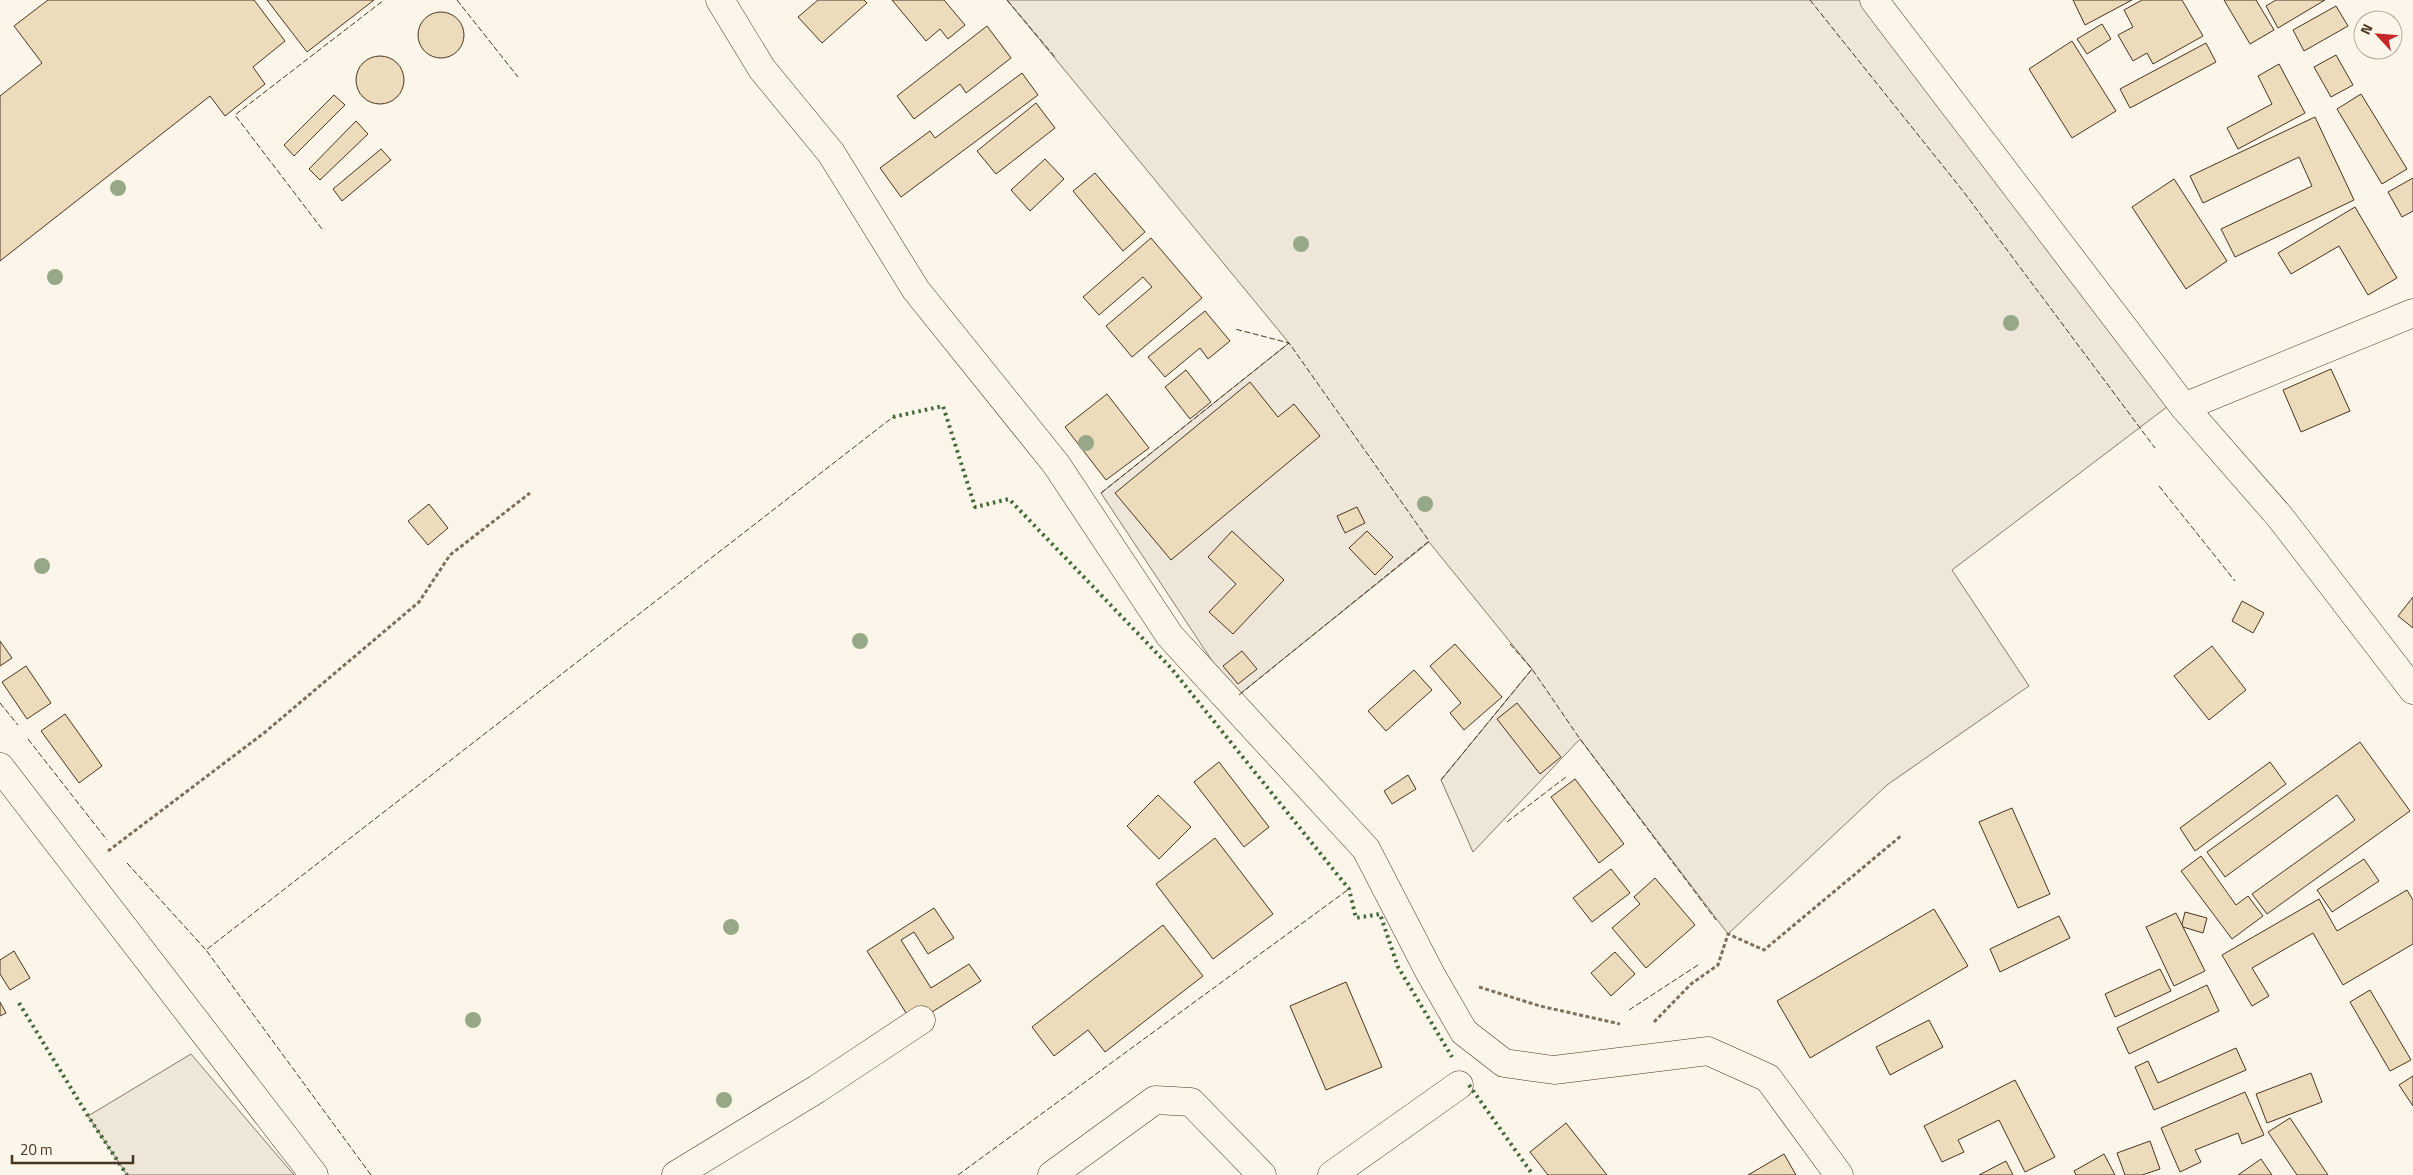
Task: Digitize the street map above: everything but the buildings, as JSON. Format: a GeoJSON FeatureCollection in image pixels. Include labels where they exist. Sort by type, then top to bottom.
{"type":"FeatureCollection","features":[{"type":"Feature","properties":{"kind":"street"},"geometry":{"type":"LineString","coordinates":[[720,0],[762,69],[831,153],[916,290],[1056,464],[1170,636],[1366,849],[1430,973],[1464,1032],[1504,1063],[1554,1070],[1708,1051],[1768,1078],[1839,1175]]}},
{"type":"Feature","properties":{"kind":"street"},"geometry":{"type":"LineString","coordinates":[[1874,0],[2184,407],[2280,517],[2413,690]]}},
{"type":"Feature","properties":{"kind":"street"},"geometry":{"type":"LineString","coordinates":[[2184,407],[2413,313]]}},
{"type":"Feature","properties":{"kind":"street"},"geometry":{"type":"LineString","coordinates":[[0,767],[314,1175]]}},
{"type":"Feature","properties":{"kind":"street"},"geometry":{"type":"LineString","coordinates":[[676,1175],[817,1089],[921,1020]]}},
{"type":"Feature","properties":{"kind":"street"},"geometry":{"type":"LineString","coordinates":[[1332,1175],[1459,1086]]}},
{"type":"Feature","properties":{"kind":"street"},"geometry":{"type":"LineString","coordinates":[[1052,1175],[1155,1100],[1191,1102],[1262,1175]]}},
{"type":"Feature","properties":{"kind":"path"},"geometry":{"type":"LineString","coordinates":[[80,872],[271,726],[419,602],[450,555],[530,493]]}},
{"type":"Feature","properties":{"kind":"path"},"geometry":{"type":"LineString","coordinates":[[1651,1026],[1691,984],[1718,965],[1728,934],[1764,950],[1902,835]]}},
{"type":"Feature","properties":{"kind":"path"},"geometry":{"type":"LineString","coordinates":[[1430,973],[1540,1006],[1621,1024]]}},
{"type":"Feature","properties":{"kind":"shaded area"},"geometry":{"type":"Polygon","coordinates":[[[1007,0],[1878,0],[2184,394],[1952,570],[2029,686],[1887,785],[1728,934],[1580,739],[1473,852],[1441,780],[1532,669],[1429,542],[1236,697],[1101,493],[1289,343],[1007,0]]]}},
{"type":"Feature","properties":{"kind":"shaded area"},"geometry":{"type":"Polygon","coordinates":[[[191,1054],[294,1175],[127,1175],[88,1116],[191,1054]]]}},
{"type":"Feature","properties":{"kind":"hedge"},"geometry":{"type":"LineString","coordinates":[[893,417],[943,406],[975,507],[1009,499],[1171,668],[1349,889],[1356,918],[1380,914],[1398,967],[1452,1057]]}},
{"type":"Feature","properties":{"kind":"hedge"},"geometry":{"type":"LineString","coordinates":[[19,1003],[88,1116],[127,1175]]}},
{"type":"Feature","properties":{"kind":"hedge"},"geometry":{"type":"LineString","coordinates":[[1469,1085],[1533,1175]]}},
{"type":"Feature","properties":{"kind":"fence"},"geometry":{"type":"LineString","coordinates":[[322,229],[235,115],[384,0]]}},
{"type":"Feature","properties":{"kind":"fence"},"geometry":{"type":"LineString","coordinates":[[457,0],[518,77]]}},
{"type":"Feature","properties":{"kind":"fence"},"geometry":{"type":"LineString","coordinates":[[1007,0],[1055,57]]}},
{"type":"Feature","properties":{"kind":"fence"},"geometry":{"type":"LineString","coordinates":[[1810,0],[1963,191],[2155,448]]}},
{"type":"Feature","properties":{"kind":"fence"},"geometry":{"type":"LineString","coordinates":[[1101,493],[1289,343],[1235,329]]}},
{"type":"Feature","properties":{"kind":"fence"},"geometry":{"type":"LineString","coordinates":[[1239,695],[1429,541],[1289,343]]}},
{"type":"Feature","properties":{"kind":"fence"},"geometry":{"type":"LineString","coordinates":[[371,1175],[206,950],[893,417]]}},
{"type":"Feature","properties":{"kind":"fence"},"geometry":{"type":"LineString","coordinates":[[2159,486],[2235,581]]}},
{"type":"Feature","properties":{"kind":"fence"},"geometry":{"type":"LineString","coordinates":[[1510,644],[1532,669],[1580,739],[1716,920]]}},
{"type":"Feature","properties":{"kind":"fence"},"geometry":{"type":"LineString","coordinates":[[1441,780],[1532,669]]}},
{"type":"Feature","properties":{"kind":"fence"},"geometry":{"type":"LineString","coordinates":[[0,703],[18,725]]}},
{"type":"Feature","properties":{"kind":"fence"},"geometry":{"type":"LineString","coordinates":[[28,739],[107,840]]}},
{"type":"Feature","properties":{"kind":"fence"},"geometry":{"type":"LineString","coordinates":[[1507,822],[1566,777]]}},
{"type":"Feature","properties":{"kind":"fence"},"geometry":{"type":"LineString","coordinates":[[127,863],[206,950]]}},
{"type":"Feature","properties":{"kind":"fence"},"geometry":{"type":"LineString","coordinates":[[958,1175],[1349,889]]}},
{"type":"Feature","properties":{"kind":"fence"},"geometry":{"type":"LineString","coordinates":[[1629,1010],[1698,965]]}}]}
